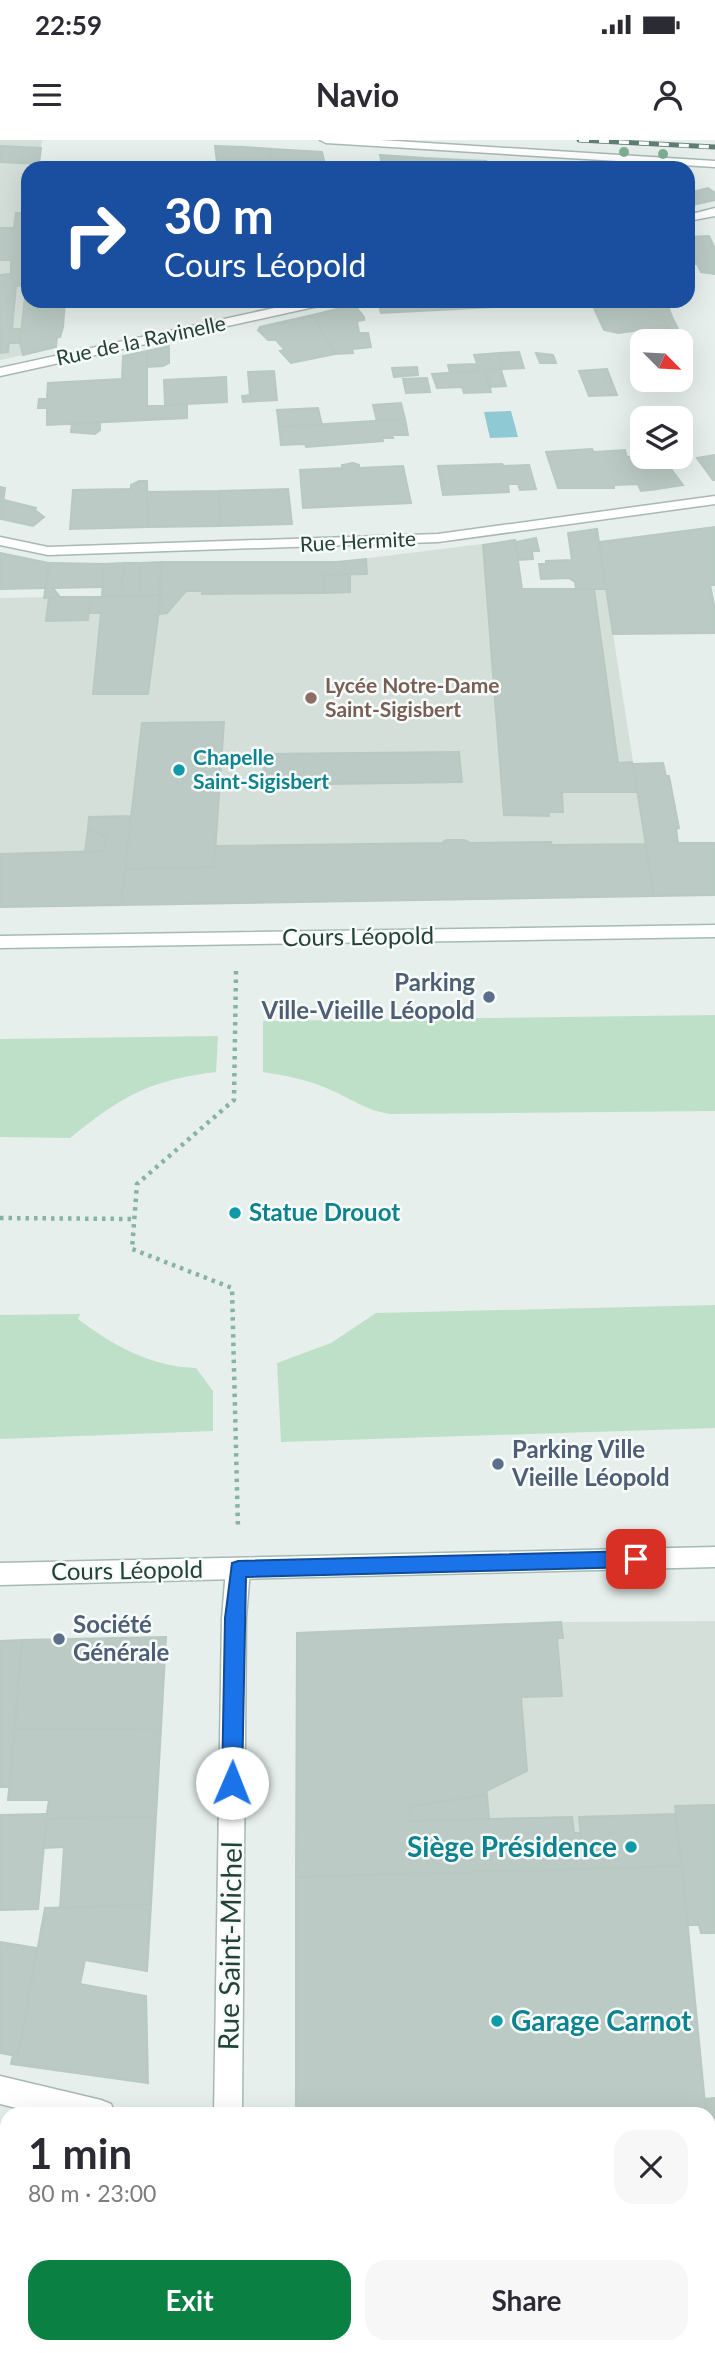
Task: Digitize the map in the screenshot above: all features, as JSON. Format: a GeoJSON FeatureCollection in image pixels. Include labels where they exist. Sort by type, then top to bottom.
{"type":"FeatureCollection","features":[{"type":"Feature","properties":{"kind":"street"},"geometry":{"type":"LineString","coordinates":[[326,140],[666,161]]}},
{"type":"Feature","properties":{"kind":"street"},"geometry":{"type":"LineString","coordinates":[[695,163],[715,164]]}},
{"type":"Feature","properties":{"kind":"street"},"geometry":{"type":"LineString","coordinates":[[695,216],[715,212]]}},
{"type":"Feature","properties":{"kind":"street","name":"Rue de la Ravinelle"},"geometry":{"type":"LineString","coordinates":[[0,372],[291,308]]}},
{"type":"Feature","properties":{"kind":"street","name":"Rue Hermite"},"geometry":{"type":"LineString","coordinates":[[0,541],[48,551],[438,538],[715,500]]}},
{"type":"Feature","properties":{"kind":"street","name":"Cours Léopold"},"geometry":{"type":"LineString","coordinates":[[0,942],[715,931]]}},
{"type":"Feature","properties":{"kind":"street","name":"Cours Léopold"},"geometry":{"type":"LineString","coordinates":[[0,1574],[715,1557]]}},
{"type":"Feature","properties":{"kind":"street","name":"Rue Saint-Michel"},"geometry":{"type":"LineString","coordinates":[[228,2107],[234,1618],[238,1569]]}},
{"type":"Feature","properties":{"kind":"street"},"geometry":{"type":"LineString","coordinates":[[0,2090],[72,2107]]}},
{"type":"Feature","properties":{"kind":"path"},"geometry":{"type":"LineString","coordinates":[[236,939],[234,1100],[137,1184],[132,1249],[232,1288],[239,1488],[238,1569]]}},
{"type":"Feature","properties":{"kind":"path"},"geometry":{"type":"LineString","coordinates":[[0,1218],[134,1219]]}},
{"type":"Feature","properties":{"kind":"shaded area"},"geometry":{"type":"Polygon","coordinates":[[[0,140],[42,140],[40,161],[21,161],[21,308],[24,308],[20,343],[23,355],[0,360],[0,140]]]}},
{"type":"Feature","properties":{"kind":"shaded area","name":"Lycée Notre-Dame Saint-Sigisbert"},"geometry":{"type":"Polygon","coordinates":[[[515,540],[522,589],[606,589],[654,896],[0,907],[0,598],[159,595],[161,562],[337,562],[515,540]]]}},
{"type":"Feature","properties":{"kind":"shaded area"},"geometry":{"type":"Polygon","coordinates":[[[715,1621],[715,1933],[701,1933],[699,1925],[688,1925],[682,1867],[296,1877],[297,1633],[561,1622],[715,1621]]]}},
{"type":"Feature","properties":{"kind":"green space"},"geometry":{"type":"Polygon","coordinates":[[[715,1015],[715,1111],[390,1114],[367,1108],[316,1084],[263,1072],[263,1021],[715,1015]]]}},
{"type":"Feature","properties":{"kind":"green space"},"geometry":{"type":"Polygon","coordinates":[[[218,1036],[216,1072],[173,1080],[138,1092],[105,1111],[70,1138],[0,1137],[0,1039],[218,1036]]]}},
{"type":"Feature","properties":{"kind":"green space"},"geometry":{"type":"Polygon","coordinates":[[[715,1305],[715,1428],[281,1442],[277,1363],[331,1343],[376,1313],[715,1305]]]}},
{"type":"Feature","properties":{"kind":"green space"},"geometry":{"type":"Polygon","coordinates":[[[80,1314],[78,1319],[91,1329],[133,1353],[164,1364],[196,1368],[213,1391],[213,1431],[0,1439],[0,1315],[80,1314]]]}},
{"type":"Feature","properties":{"kind":"water"},"geometry":{"type":"Polygon","coordinates":[[[511,411],[518,437],[490,438],[484,412],[511,411]]]}},
{"type":"Feature","properties":{"kind":"building"},"geometry":{"type":"Polygon","coordinates":[[[0,146],[41,148],[39,161],[0,162],[0,146]]]}},
{"type":"Feature","properties":{"kind":"building"},"geometry":{"type":"Polygon","coordinates":[[[215,146],[272,149],[268,161],[217,161],[215,146]]]}},
{"type":"Feature","properties":{"kind":"building"},"geometry":{"type":"Polygon","coordinates":[[[272,149],[322,152],[324,161],[268,161],[272,149]]]}},
{"type":"Feature","properties":{"kind":"building"},"geometry":{"type":"Polygon","coordinates":[[[380,155],[424,158],[425,161],[381,161],[380,155]]]}},
{"type":"Feature","properties":{"kind":"building"},"geometry":{"type":"Polygon","coordinates":[[[424,158],[463,161],[425,161],[424,158]]]}},
{"type":"Feature","properties":{"kind":"building"},"geometry":{"type":"Polygon","coordinates":[[[708,188],[715,193],[715,200],[695,204],[695,191],[708,188]]]}},
{"type":"Feature","properties":{"kind":"building"},"geometry":{"type":"Polygon","coordinates":[[[16,213],[21,213],[21,286],[16,286],[12,329],[21,329],[20,343],[9,343],[8,352],[0,353],[0,275],[11,274],[11,260],[0,260],[0,228],[14,228],[16,213]]]}},
{"type":"Feature","properties":{"kind":"building"},"geometry":{"type":"Polygon","coordinates":[[[709,236],[715,249],[715,274],[701,272],[695,264],[695,237],[709,236]]]}},
{"type":"Feature","properties":{"kind":"building"},"geometry":{"type":"Polygon","coordinates":[[[24,308],[64,308],[63,327],[60,337],[57,337],[56,347],[23,355],[20,343],[24,308]]]}},
{"type":"Feature","properties":{"kind":"building"},"geometry":{"type":"Polygon","coordinates":[[[341,308],[357,308],[364,317],[364,320],[357,321],[359,333],[368,333],[371,347],[352,349],[353,353],[335,354],[313,315],[341,308]]]}},
{"type":"Feature","properties":{"kind":"building"},"geometry":{"type":"Polygon","coordinates":[[[380,308],[456,309],[381,313],[380,308]]]}},
{"type":"Feature","properties":{"kind":"building"},"geometry":{"type":"Polygon","coordinates":[[[594,308],[669,308],[672,317],[663,317],[669,329],[630,329],[630,331],[618,333],[604,330],[594,308]]]}},
{"type":"Feature","properties":{"kind":"building"},"geometry":{"type":"Polygon","coordinates":[[[313,315],[335,354],[291,363],[280,351],[285,350],[276,340],[268,340],[258,330],[260,327],[313,315]]]}},
{"type":"Feature","properties":{"kind":"building"},"geometry":{"type":"Polygon","coordinates":[[[663,317],[672,317],[678,329],[669,329],[663,317]]]}},
{"type":"Feature","properties":{"kind":"building"},"geometry":{"type":"Polygon","coordinates":[[[169,346],[169,363],[147,367],[147,351],[169,346]]]}},
{"type":"Feature","properties":{"kind":"building"},"geometry":{"type":"Polygon","coordinates":[[[147,351],[147,406],[187,404],[187,418],[47,425],[47,408],[38,408],[39,399],[47,399],[48,383],[122,379],[123,356],[147,351]]]}},
{"type":"Feature","properties":{"kind":"building"},"geometry":{"type":"Polygon","coordinates":[[[519,352],[524,368],[504,369],[499,353],[519,352]]]}},
{"type":"Feature","properties":{"kind":"building"},"geometry":{"type":"Polygon","coordinates":[[[499,353],[504,369],[485,370],[491,392],[464,393],[462,387],[437,388],[432,374],[480,371],[474,355],[499,353]]]}},
{"type":"Feature","properties":{"kind":"building"},"geometry":{"type":"Polygon","coordinates":[[[536,353],[553,355],[556,363],[540,363],[536,353]]]}},
{"type":"Feature","properties":{"kind":"building"},"geometry":{"type":"Polygon","coordinates":[[[477,364],[480,371],[450,373],[448,365],[477,364]]]}},
{"type":"Feature","properties":{"kind":"building"},"geometry":{"type":"Polygon","coordinates":[[[417,367],[418,375],[394,377],[392,368],[417,367]]]}},
{"type":"Feature","properties":{"kind":"building"},"geometry":{"type":"Polygon","coordinates":[[[607,369],[617,395],[589,396],[579,371],[607,369]]]}},
{"type":"Feature","properties":{"kind":"building"},"geometry":{"type":"Polygon","coordinates":[[[485,370],[501,370],[506,386],[490,387],[485,370]]]}},
{"type":"Feature","properties":{"kind":"building"},"geometry":{"type":"Polygon","coordinates":[[[274,371],[277,400],[243,402],[242,396],[250,395],[248,372],[274,371]]]}},
{"type":"Feature","properties":{"kind":"building"},"geometry":{"type":"Polygon","coordinates":[[[226,377],[227,402],[165,405],[164,380],[226,377]]]}},
{"type":"Feature","properties":{"kind":"building"},"geometry":{"type":"Polygon","coordinates":[[[427,378],[430,392],[406,393],[403,379],[427,378]]]}},
{"type":"Feature","properties":{"kind":"building"},"geometry":{"type":"Polygon","coordinates":[[[401,403],[405,419],[377,421],[373,405],[401,403]]]}},
{"type":"Feature","properties":{"kind":"building"},"geometry":{"type":"Polygon","coordinates":[[[318,408],[322,425],[279,427],[277,410],[318,408]]]}},
{"type":"Feature","properties":{"kind":"building"},"geometry":{"type":"Polygon","coordinates":[[[405,419],[408,435],[392,435],[393,438],[382,438],[383,441],[306,447],[305,444],[281,445],[279,427],[405,419]]]}},
{"type":"Feature","properties":{"kind":"building"},"geometry":{"type":"Polygon","coordinates":[[[100,423],[100,430],[95,434],[71,432],[72,424],[100,423]]]}},
{"type":"Feature","properties":{"kind":"building"},"geometry":{"type":"Polygon","coordinates":[[[625,450],[627,457],[630,457],[630,469],[644,469],[651,490],[641,491],[638,484],[614,485],[614,488],[558,488],[546,452],[625,450]]]}},
{"type":"Feature","properties":{"kind":"building"},"geometry":{"type":"Polygon","coordinates":[[[715,455],[715,480],[713,480],[697,458],[715,455]]]}},
{"type":"Feature","properties":{"kind":"building"},"geometry":{"type":"Polygon","coordinates":[[[342,465],[359,465],[359,468],[403,466],[411,503],[303,508],[300,470],[342,468],[342,465]]]}},
{"type":"Feature","properties":{"kind":"building"},"geometry":{"type":"Polygon","coordinates":[[[529,465],[536,489],[520,490],[518,484],[508,484],[509,492],[443,495],[438,466],[529,465]]]}},
{"type":"Feature","properties":{"kind":"building"},"geometry":{"type":"Polygon","coordinates":[[[644,469],[671,469],[683,485],[651,490],[644,469]]]}},
{"type":"Feature","properties":{"kind":"building"},"geometry":{"type":"Polygon","coordinates":[[[147,481],[148,527],[70,529],[73,490],[131,489],[131,485],[147,481]]]}},
{"type":"Feature","properties":{"kind":"building"},"geometry":{"type":"Polygon","coordinates":[[[0,487],[5,488],[1,519],[0,519],[0,487]]]}},
{"type":"Feature","properties":{"kind":"building"},"geometry":{"type":"Polygon","coordinates":[[[288,489],[292,524],[220,526],[219,491],[288,489]]]}},
{"type":"Feature","properties":{"kind":"building"},"geometry":{"type":"Polygon","coordinates":[[[219,491],[220,526],[148,527],[147,492],[219,491]]]}},
{"type":"Feature","properties":{"kind":"building"},"geometry":{"type":"Polygon","coordinates":[[[4,500],[36,508],[44,517],[33,526],[1,519],[4,500]]]}},
{"type":"Feature","properties":{"kind":"building"},"geometry":{"type":"Polygon","coordinates":[[[715,527],[715,585],[710,585],[715,610],[715,633],[613,634],[599,542],[715,527]]]}},
{"type":"Feature","properties":{"kind":"building"},"geometry":{"type":"Polygon","coordinates":[[[597,529],[606,589],[576,589],[575,582],[569,578],[541,579],[539,564],[546,564],[546,561],[572,560],[568,533],[597,529]]]}},
{"type":"Feature","properties":{"kind":"building"},"geometry":{"type":"Polygon","coordinates":[[[536,538],[539,551],[532,551],[533,559],[518,560],[516,542],[536,538]]]}},
{"type":"Feature","properties":{"kind":"building"},"geometry":{"type":"Polygon","coordinates":[[[515,540],[522,589],[594,589],[618,763],[632,762],[637,792],[562,792],[563,812],[549,812],[549,816],[504,815],[483,545],[515,540]]]}},
{"type":"Feature","properties":{"kind":"building"},"geometry":{"type":"Polygon","coordinates":[[[0,553],[49,563],[46,588],[0,589],[0,553]]]}},
{"type":"Feature","properties":{"kind":"building"},"geometry":{"type":"Polygon","coordinates":[[[366,559],[367,574],[323,575],[325,593],[202,594],[202,591],[186,591],[167,613],[159,614],[161,562],[337,562],[366,559]]]}},
{"type":"Feature","properties":{"kind":"building"},"geometry":{"type":"Polygon","coordinates":[[[161,562],[159,595],[140,596],[141,563],[161,562]]]}},
{"type":"Feature","properties":{"kind":"building"},"geometry":{"type":"Polygon","coordinates":[[[49,563],[104,564],[103,587],[53,588],[60,597],[44,598],[49,563]]]}},
{"type":"Feature","properties":{"kind":"building"},"geometry":{"type":"Polygon","coordinates":[[[124,563],[121,596],[102,596],[104,564],[124,563]]]}},
{"type":"Feature","properties":{"kind":"building"},"geometry":{"type":"Polygon","coordinates":[[[124,563],[141,563],[140,596],[121,596],[124,563]]]}},
{"type":"Feature","properties":{"kind":"building"},"geometry":{"type":"Polygon","coordinates":[[[350,574],[350,592],[325,593],[323,575],[350,574]]]}},
{"type":"Feature","properties":{"kind":"building"},"geometry":{"type":"Polygon","coordinates":[[[161,595],[148,694],[93,694],[101,613],[89,613],[90,597],[161,595]]]}},
{"type":"Feature","properties":{"kind":"building"},"geometry":{"type":"Polygon","coordinates":[[[49,597],[90,597],[88,620],[46,621],[49,597]]]}},
{"type":"Feature","properties":{"kind":"building","name":"Chapelle Saint-Sigisbert"},"geometry":{"type":"Polygon","coordinates":[[[224,722],[214,867],[125,869],[142,723],[224,722]]]}},
{"type":"Feature","properties":{"kind":"building"},"geometry":{"type":"Polygon","coordinates":[[[459,752],[462,782],[263,785],[264,754],[459,752]]]}},
{"type":"Feature","properties":{"kind":"building"},"geometry":{"type":"Polygon","coordinates":[[[663,763],[666,776],[669,776],[679,828],[676,829],[678,843],[715,843],[715,895],[654,896],[633,764],[663,763]]]}},
{"type":"Feature","properties":{"kind":"building"},"geometry":{"type":"Polygon","coordinates":[[[131,816],[121,905],[0,907],[0,854],[104,851],[106,836],[88,829],[89,817],[131,816]]]}},
{"type":"Feature","properties":{"kind":"building"},"geometry":{"type":"Polygon","coordinates":[[[88,829],[106,836],[104,851],[85,852],[88,829]]]}},
{"type":"Feature","properties":{"kind":"building"},"geometry":{"type":"Polygon","coordinates":[[[446,840],[464,840],[471,843],[551,842],[552,845],[645,844],[654,896],[121,905],[125,869],[214,867],[215,846],[442,843],[446,840]]]}},
{"type":"Feature","properties":{"kind":"building"},"geometry":{"type":"Polygon","coordinates":[[[561,1622],[563,1638],[557,1638],[562,1696],[521,1697],[527,1771],[486,1791],[487,1795],[410,1806],[410,1821],[572,1817],[574,1833],[581,1833],[584,1869],[296,1877],[297,1633],[561,1622]]]}},
{"type":"Feature","properties":{"kind":"building"},"geometry":{"type":"Polygon","coordinates":[[[166,1637],[161,1728],[15,1729],[22,1640],[166,1637]]]}},
{"type":"Feature","properties":{"kind":"building"},"geometry":{"type":"Polygon","coordinates":[[[22,1640],[9,1787],[0,1787],[0,1641],[22,1640]]]}},
{"type":"Feature","properties":{"kind":"building"},"geometry":{"type":"Polygon","coordinates":[[[161,1728],[156,1816],[46,1819],[49,1800],[8,1800],[15,1729],[161,1728]]]}},
{"type":"Feature","properties":{"kind":"building"},"geometry":{"type":"Polygon","coordinates":[[[487,1795],[489,1819],[410,1821],[410,1806],[487,1795]]]}},
{"type":"Feature","properties":{"kind":"building","name":"Siège Présidence"},"geometry":{"type":"Polygon","coordinates":[[[715,1805],[715,1933],[701,1933],[699,1925],[688,1925],[675,1806],[715,1805]]]}},
{"type":"Feature","properties":{"kind":"building"},"geometry":{"type":"Polygon","coordinates":[[[47,1814],[38,1909],[0,1910],[0,1815],[47,1814]]]}},
{"type":"Feature","properties":{"kind":"building","name":"Siège Présidence"},"geometry":{"type":"Polygon","coordinates":[[[675,1814],[682,1866],[584,1869],[579,1817],[675,1814]]]}},
{"type":"Feature","properties":{"kind":"building"},"geometry":{"type":"Polygon","coordinates":[[[156,1816],[151,1905],[60,1908],[64,1847],[44,1848],[46,1819],[156,1816]]]}},
{"type":"Feature","properties":{"kind":"building","name":"Garage Carnot"},"geometry":{"type":"Polygon","coordinates":[[[682,1866],[705,2107],[296,2107],[296,1877],[682,1866]]]}},
{"type":"Feature","properties":{"kind":"building"},"geometry":{"type":"Polygon","coordinates":[[[151,1905],[147,1971],[85,1960],[80,1984],[146,1996],[148,2083],[11,2064],[13,2055],[18,2056],[45,1908],[151,1905]]]}},
{"type":"Feature","properties":{"kind":"building"},"geometry":{"type":"Polygon","coordinates":[[[0,1942],[37,1948],[18,2056],[0,2053],[0,1942]]]}},
{"type":"Feature","properties":{"kind":"building"},"geometry":{"type":"Polygon","coordinates":[[[715,2098],[715,2107],[706,2107],[705,2099],[715,2098]]]}},
{"type":"Feature","properties":{"kind":"railway"},"geometry":{"type":"LineString","coordinates":[[579,140],[715,147]]}},
{"type":"Feature","properties":{"kind":"place","name":"Lycée Notre-Dame Saint-Sigisbert"},"geometry":{"type":"Point","coordinates":[311,698]}},
{"type":"Feature","properties":{"kind":"place","name":"Chapelle Saint-Sigisbert"},"geometry":{"type":"Point","coordinates":[179,770]}},
{"type":"Feature","properties":{"kind":"place","name":"Parking Ville-Vieille Léopold"},"geometry":{"type":"Point","coordinates":[489,997]}},
{"type":"Feature","properties":{"kind":"place","name":"Statue Drouot"},"geometry":{"type":"Point","coordinates":[235,1213]}},
{"type":"Feature","properties":{"kind":"place","name":"Parking Ville Vieille Léopold"},"geometry":{"type":"Point","coordinates":[498,1464]}},
{"type":"Feature","properties":{"kind":"place","name":"Société Générale"},"geometry":{"type":"Point","coordinates":[59,1639]}},
{"type":"Feature","properties":{"kind":"place","name":"Siège Présidence"},"geometry":{"type":"Point","coordinates":[631,1847]}},
{"type":"Feature","properties":{"kind":"place","name":"Garage Carnot"},"geometry":{"type":"Point","coordinates":[497,2021]}},
{"type":"Feature","properties":{"kind":"route"},"geometry":{"type":"LineString","coordinates":[[232,1783],[234,1618],[238,1569],[636,1559]]}}]}
